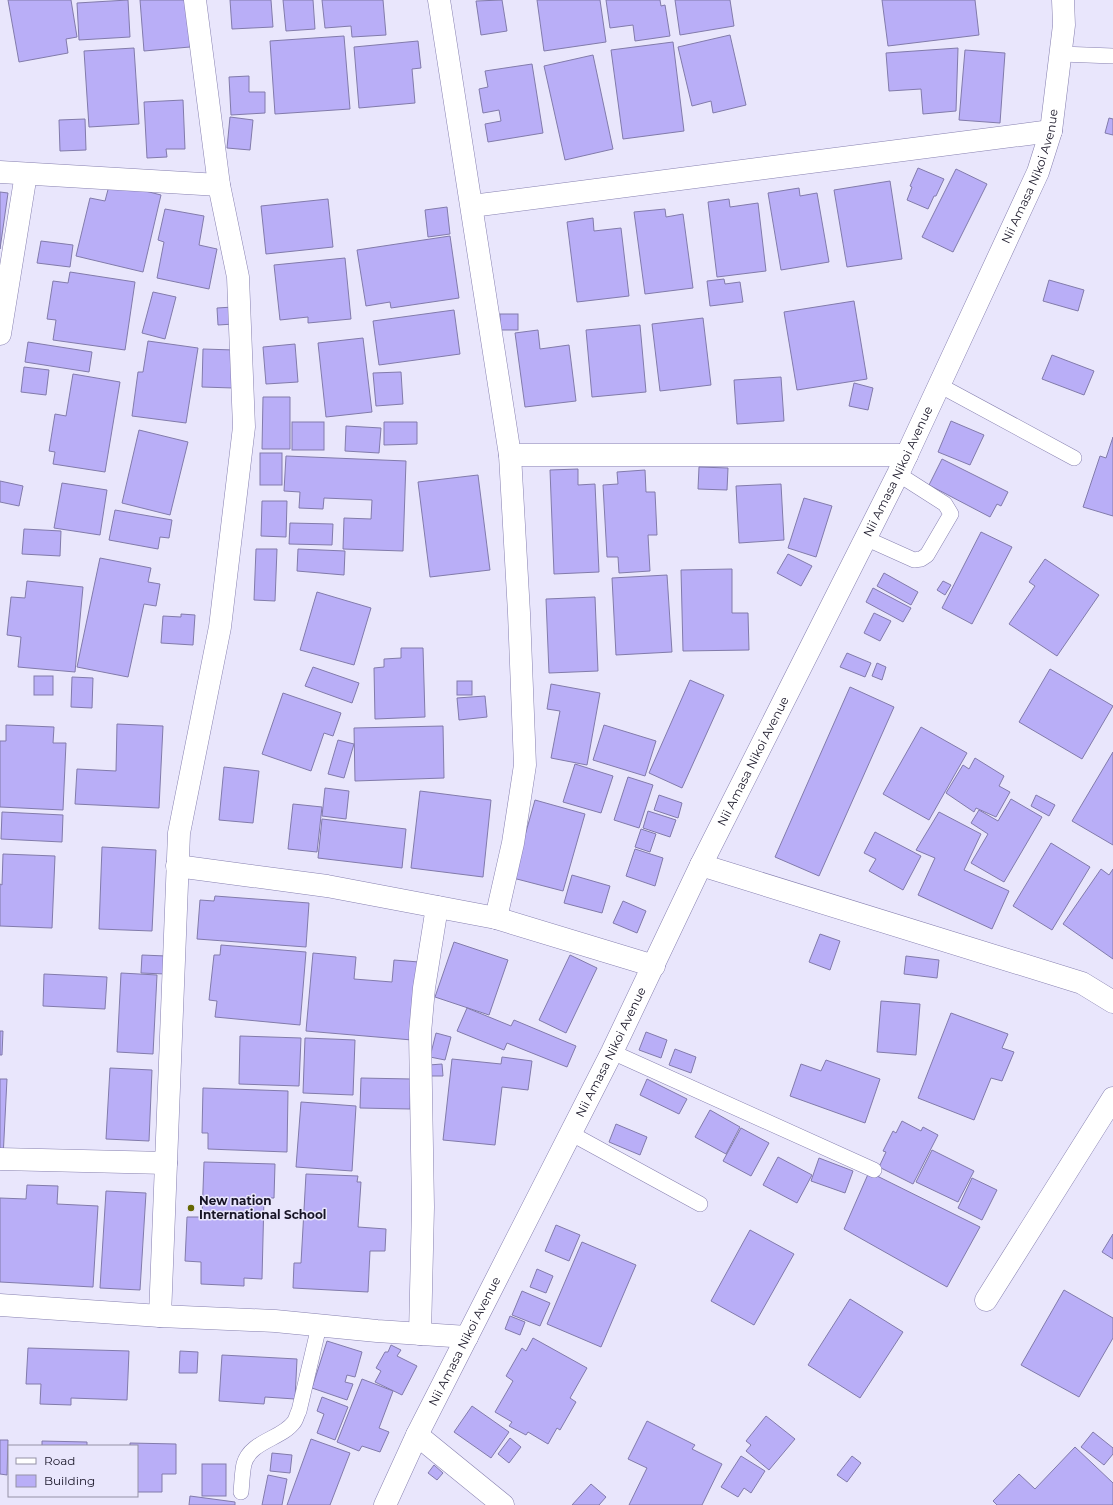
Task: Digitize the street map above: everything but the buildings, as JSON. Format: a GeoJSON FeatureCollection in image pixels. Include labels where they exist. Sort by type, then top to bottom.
{"type":"FeatureCollection","features":[{"type":"Feature","properties":{"kind":"street"},"geometry":{"type":"LineString","coordinates":[[160,1316],[179,833],[220,627],[244,427],[238,277],[218,185],[195,0]]}},
{"type":"Feature","properties":{"kind":"street"},"geometry":{"type":"LineString","coordinates":[[439,0],[510,455],[526,765],[513,843],[496,918]]}},
{"type":"Feature","properties":{"kind":"street","name":"Nii Amasa Nikoi Avenue"},"geometry":{"type":"LineString","coordinates":[[385,1505],[417,1435],[612,1052],[701,865],[902,464],[1038,172],[1051,131],[1064,25],[1063,0]]}},
{"type":"Feature","properties":{"kind":"street"},"geometry":{"type":"LineString","coordinates":[[472,206],[1051,131]]}},
{"type":"Feature","properties":{"kind":"street"},"geometry":{"type":"LineString","coordinates":[[0,172],[218,185]]}},
{"type":"Feature","properties":{"kind":"street"},"geometry":{"type":"LineString","coordinates":[[0,334],[26,174]]}},
{"type":"Feature","properties":{"kind":"street"},"geometry":{"type":"LineString","coordinates":[[510,455],[902,464]]}},
{"type":"Feature","properties":{"kind":"street"},"geometry":{"type":"LineString","coordinates":[[701,865],[1082,984],[1113,1002]]}},
{"type":"Feature","properties":{"kind":"street"},"geometry":{"type":"LineString","coordinates":[[177,866],[327,886],[496,918],[654,966]]}},
{"type":"Feature","properties":{"kind":"street"},"geometry":{"type":"LineString","coordinates":[[420,1334],[423,1206],[420,1033],[424,988],[437,907]]}},
{"type":"Feature","properties":{"kind":"street"},"geometry":{"type":"LineString","coordinates":[[986,1300],[1113,1098]]}},
{"type":"Feature","properties":{"kind":"street"},"geometry":{"type":"LineString","coordinates":[[0,1159],[166,1163]]}},
{"type":"Feature","properties":{"kind":"street"},"geometry":{"type":"LineString","coordinates":[[0,1305],[160,1316],[275,1321],[319,1326],[467,1337]]}},
{"type":"Feature","properties":{"kind":"street"},"geometry":{"type":"LineString","coordinates":[[417,1435],[503,1505]]}},
{"type":"Feature","properties":{"kind":"lane"},"geometry":{"type":"LineString","coordinates":[[1061,54],[1113,56]]}},
{"type":"Feature","properties":{"kind":"lane"},"geometry":{"type":"LineString","coordinates":[[939,385],[1074,458]]}},
{"type":"Feature","properties":{"kind":"lane"},"geometry":{"type":"LineString","coordinates":[[865,538],[914,560],[921,559],[927,555],[950,514],[945,504],[902,464]]}},
{"type":"Feature","properties":{"kind":"lane"},"geometry":{"type":"LineString","coordinates":[[612,1052],[874,1170]]}},
{"type":"Feature","properties":{"kind":"lane"},"geometry":{"type":"LineString","coordinates":[[570,1133],[700,1204]]}},
{"type":"Feature","properties":{"kind":"lane"},"geometry":{"type":"LineString","coordinates":[[241,1492],[244,1463],[251,1452],[269,1439],[281,1433],[294,1422],[299,1411],[319,1326]]}},
{"type":"Feature","properties":{"kind":"place","name":"New nation International School"},"geometry":{"type":"Point","coordinates":[191,1208]}}]}
